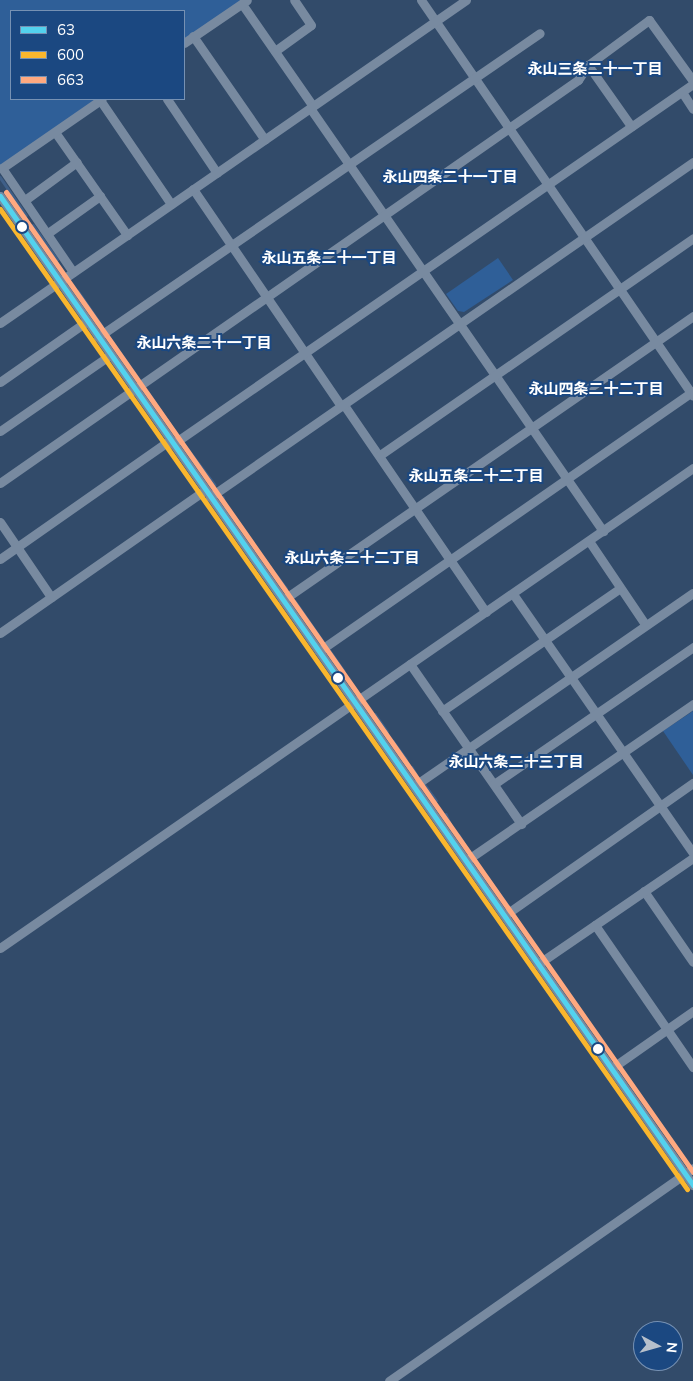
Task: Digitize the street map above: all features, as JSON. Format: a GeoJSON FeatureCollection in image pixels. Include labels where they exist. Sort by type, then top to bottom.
{"type":"FeatureCollection","features":[{"type":"Feature","properties":{"kind":"street"},"geometry":{"type":"LineString","coordinates":[[275,51],[311,25],[294,0]]}},
{"type":"Feature","properties":{"kind":"street"},"geometry":{"type":"LineString","coordinates":[[319,651],[692,393],[546,186],[421,0]]}},
{"type":"Feature","properties":{"kind":"street"},"geometry":{"type":"LineString","coordinates":[[0,323],[466,0]]}},
{"type":"Feature","properties":{"kind":"street"},"geometry":{"type":"LineString","coordinates":[[185,42],[244,2],[348,164],[604,531]]}},
{"type":"Feature","properties":{"kind":"street"},"geometry":{"type":"LineString","coordinates":[[0,483],[508,130],[578,80],[588,65],[649,20],[693,82],[682,92],[423,272],[0,559]]}},
{"type":"Feature","properties":{"kind":"street"},"geometry":{"type":"LineString","coordinates":[[98,337],[540,33]]}},
{"type":"Feature","properties":{"kind":"street"},"geometry":{"type":"LineString","coordinates":[[193,36],[265,140]]}},
{"type":"Feature","properties":{"kind":"street"},"geometry":{"type":"LineString","coordinates":[[588,65],[631,126]]}},
{"type":"Feature","properties":{"kind":"street"},"geometry":{"type":"LineString","coordinates":[[682,92],[693,109]]}},
{"type":"Feature","properties":{"kind":"street"},"geometry":{"type":"LineString","coordinates":[[73,272],[2,168],[100,100]]}},
{"type":"Feature","properties":{"kind":"street"},"geometry":{"type":"LineString","coordinates":[[102,100],[171,204]]}},
{"type":"Feature","properties":{"kind":"street"},"geometry":{"type":"LineString","coordinates":[[168,100],[217,173]]}},
{"type":"Feature","properties":{"kind":"street"},"geometry":{"type":"LineString","coordinates":[[55,132],[127,235]]}},
{"type":"Feature","properties":{"kind":"street"},"geometry":{"type":"LineString","coordinates":[[25,200],[77,162]]}},
{"type":"Feature","properties":{"kind":"street"},"geometry":{"type":"LineString","coordinates":[[0,633],[208,493],[343,406],[693,162]]}},
{"type":"Feature","properties":{"kind":"street"},"geometry":{"type":"LineString","coordinates":[[193,189],[305,353],[380,456],[414,510],[486,612]]}},
{"type":"Feature","properties":{"kind":"street"},"geometry":{"type":"LineString","coordinates":[[0,196],[3,206],[60,281],[693,1185]]}},
{"type":"Feature","properties":{"kind":"street"},"geometry":{"type":"LineString","coordinates":[[48,233],[100,196]]}},
{"type":"Feature","properties":{"kind":"street"},"geometry":{"type":"LineString","coordinates":[[380,456],[693,238]]}},
{"type":"Feature","properties":{"kind":"street"},"geometry":{"type":"LineString","coordinates":[[283,600],[693,316]]}},
{"type":"Feature","properties":{"kind":"street"},"geometry":{"type":"LineString","coordinates":[[0,382],[87,321]]}},
{"type":"Feature","properties":{"kind":"street"},"geometry":{"type":"LineString","coordinates":[[0,432],[110,355]]}},
{"type":"Feature","properties":{"kind":"street"},"geometry":{"type":"LineString","coordinates":[[0,948],[693,468]]}},
{"type":"Feature","properties":{"kind":"street"},"geometry":{"type":"LineString","coordinates":[[0,522],[52,597]]}},
{"type":"Feature","properties":{"kind":"street"},"geometry":{"type":"LineString","coordinates":[[589,540],[645,624]]}},
{"type":"Feature","properties":{"kind":"street"},"geometry":{"type":"LineString","coordinates":[[442,711],[620,588]]}},
{"type":"Feature","properties":{"kind":"street"},"geometry":{"type":"LineString","coordinates":[[414,786],[645,624],[693,593]]}},
{"type":"Feature","properties":{"kind":"street"},"geometry":{"type":"LineString","coordinates":[[513,594],[693,853]]}},
{"type":"Feature","properties":{"kind":"street"},"geometry":{"type":"LineString","coordinates":[[494,784],[693,647]]}},
{"type":"Feature","properties":{"kind":"street"},"geometry":{"type":"LineString","coordinates":[[410,664],[520,824]]}},
{"type":"Feature","properties":{"kind":"street"},"geometry":{"type":"LineString","coordinates":[[466,860],[693,704]]}},
{"type":"Feature","properties":{"kind":"street"},"geometry":{"type":"LineString","coordinates":[[505,915],[693,784]]}},
{"type":"Feature","properties":{"kind":"street"},"geometry":{"type":"LineString","coordinates":[[538,964],[693,858]]}},
{"type":"Feature","properties":{"kind":"street"},"geometry":{"type":"LineString","coordinates":[[644,891],[693,962]]}},
{"type":"Feature","properties":{"kind":"street"},"geometry":{"type":"LineString","coordinates":[[595,926],[693,1067]]}},
{"type":"Feature","properties":{"kind":"street"},"geometry":{"type":"LineString","coordinates":[[612,1068],[693,1012]]}},
{"type":"Feature","properties":{"kind":"street"},"geometry":{"type":"LineString","coordinates":[[389,1381],[693,1168]]}},
{"type":"Feature","properties":{"kind":"shaded area"},"geometry":{"type":"Polygon","coordinates":[[[0,0],[242,0],[185,40],[185,10],[10,10],[10,100],[100,100],[0,169],[0,0]]]}},
{"type":"Feature","properties":{"kind":"shaded area"},"geometry":{"type":"Polygon","coordinates":[[[498,258],[513,280],[464,312],[458,311],[446,294],[498,258]]]}},
{"type":"Feature","properties":{"kind":"shaded area"},"geometry":{"type":"Polygon","coordinates":[[[693,711],[693,775],[663,731],[693,711]]]}},
{"type":"Feature","properties":{"kind":"waterway"},"geometry":{"type":"LineString","coordinates":[[0,177],[26,215]]}},
{"type":"Feature","properties":{"kind":"waterway"},"geometry":{"type":"LineString","coordinates":[[33,225],[57,259]]}},
{"type":"Feature","properties":{"kind":"waterway"},"geometry":{"type":"LineString","coordinates":[[78,291],[102,326]]}},
{"type":"Feature","properties":{"kind":"waterway"},"geometry":{"type":"LineString","coordinates":[[110,338],[138,378]]}},
{"type":"Feature","properties":{"kind":"waterway"},"geometry":{"type":"LineString","coordinates":[[148,392],[176,433]]}},
{"type":"Feature","properties":{"kind":"waterway"},"geometry":{"type":"LineString","coordinates":[[184,444],[215,485]]}},
{"type":"Feature","properties":{"kind":"waterway"},"geometry":{"type":"LineString","coordinates":[[223,497],[226,508],[286,588]]}},
{"type":"Feature","properties":{"kind":"waterway"},"geometry":{"type":"LineString","coordinates":[[295,601],[322,640]]}},
{"type":"Feature","properties":{"kind":"waterway"},"geometry":{"type":"LineString","coordinates":[[330,651],[344,671]]}},
{"type":"Feature","properties":{"kind":"waterway"},"geometry":{"type":"LineString","coordinates":[[375,714],[387,731]]}},
{"type":"Feature","properties":{"kind":"waterway"},"geometry":{"type":"LineString","coordinates":[[393,741],[406,759]]}},
{"type":"Feature","properties":{"kind":"waterway"},"geometry":{"type":"LineString","coordinates":[[412,767],[416,774]]}},
{"type":"Feature","properties":{"kind":"waterway"},"geometry":{"type":"LineString","coordinates":[[425,785],[436,800]]}},
{"type":"Feature","properties":{"kind":"waterway"},"geometry":{"type":"LineString","coordinates":[[446,814],[451,825]]}},
{"type":"Feature","properties":{"kind":"waterway"},"geometry":{"type":"LineString","coordinates":[[459,835],[467,849]]}},
{"type":"Feature","properties":{"kind":"waterway"},"geometry":{"type":"LineString","coordinates":[[477,863],[507,904]]}},
{"type":"Feature","properties":{"kind":"waterway"},"geometry":{"type":"LineString","coordinates":[[515,916],[538,950]]}},
{"type":"Feature","properties":{"kind":"waterway"},"geometry":{"type":"LineString","coordinates":[[552,970],[560,982]]}},
{"type":"Feature","properties":{"kind":"waterway"},"geometry":{"type":"LineString","coordinates":[[565,989],[575,1003]]}},
{"type":"Feature","properties":{"kind":"waterway"},"geometry":{"type":"LineString","coordinates":[[580,1010],[592,1028]]}},
{"type":"Feature","properties":{"kind":"waterway"},"geometry":{"type":"LineString","coordinates":[[597,1035],[600,1039]]}},
{"type":"Feature","properties":{"kind":"waterway"},"geometry":{"type":"LineString","coordinates":[[606,1047],[611,1055]]}},
{"type":"Feature","properties":{"kind":"waterway"},"geometry":{"type":"LineString","coordinates":[[624,1072],[636,1090]]}},
{"type":"Feature","properties":{"kind":"waterway"},"geometry":{"type":"LineString","coordinates":[[642,1098],[649,1109]]}},
{"type":"Feature","properties":{"kind":"waterway"},"geometry":{"type":"LineString","coordinates":[[657,1119],[668,1135]]}},
{"type":"Feature","properties":{"kind":"waterway"},"geometry":{"type":"LineString","coordinates":[[673,1143],[682,1155]]}},
{"type":"Feature","properties":{"kind":"transit line","name":"663"},"geometry":{"type":"LineString","coordinates":[[6,192],[693,1172]]}},
{"type":"Feature","properties":{"kind":"transit line","name":"63"},"geometry":{"type":"LineString","coordinates":[[0,196],[693,1185]]}},
{"type":"Feature","properties":{"kind":"transit line","name":"600"},"geometry":{"type":"LineString","coordinates":[[0,209],[687,1189]]}},
{"type":"Feature","properties":{"kind":"district","name":"永山三条二十一丁目"},"geometry":{"type":"Point","coordinates":[595,69]}},
{"type":"Feature","properties":{"kind":"district","name":"永山四条二十一丁目"},"geometry":{"type":"Point","coordinates":[450,177]}},
{"type":"Feature","properties":{"kind":"district","name":"永山五条二十一丁目"},"geometry":{"type":"Point","coordinates":[329,258]}},
{"type":"Feature","properties":{"kind":"district","name":"永山六条二十一丁目"},"geometry":{"type":"Point","coordinates":[204,343]}},
{"type":"Feature","properties":{"kind":"district","name":"永山四条二十二丁目"},"geometry":{"type":"Point","coordinates":[596,389]}},
{"type":"Feature","properties":{"kind":"district","name":"永山五条二十二丁目"},"geometry":{"type":"Point","coordinates":[476,476]}},
{"type":"Feature","properties":{"kind":"district","name":"永山六条二十二丁目"},"geometry":{"type":"Point","coordinates":[352,558]}},
{"type":"Feature","properties":{"kind":"district","name":"永山六条二十三丁目"},"geometry":{"type":"Point","coordinates":[516,762]}}]}
